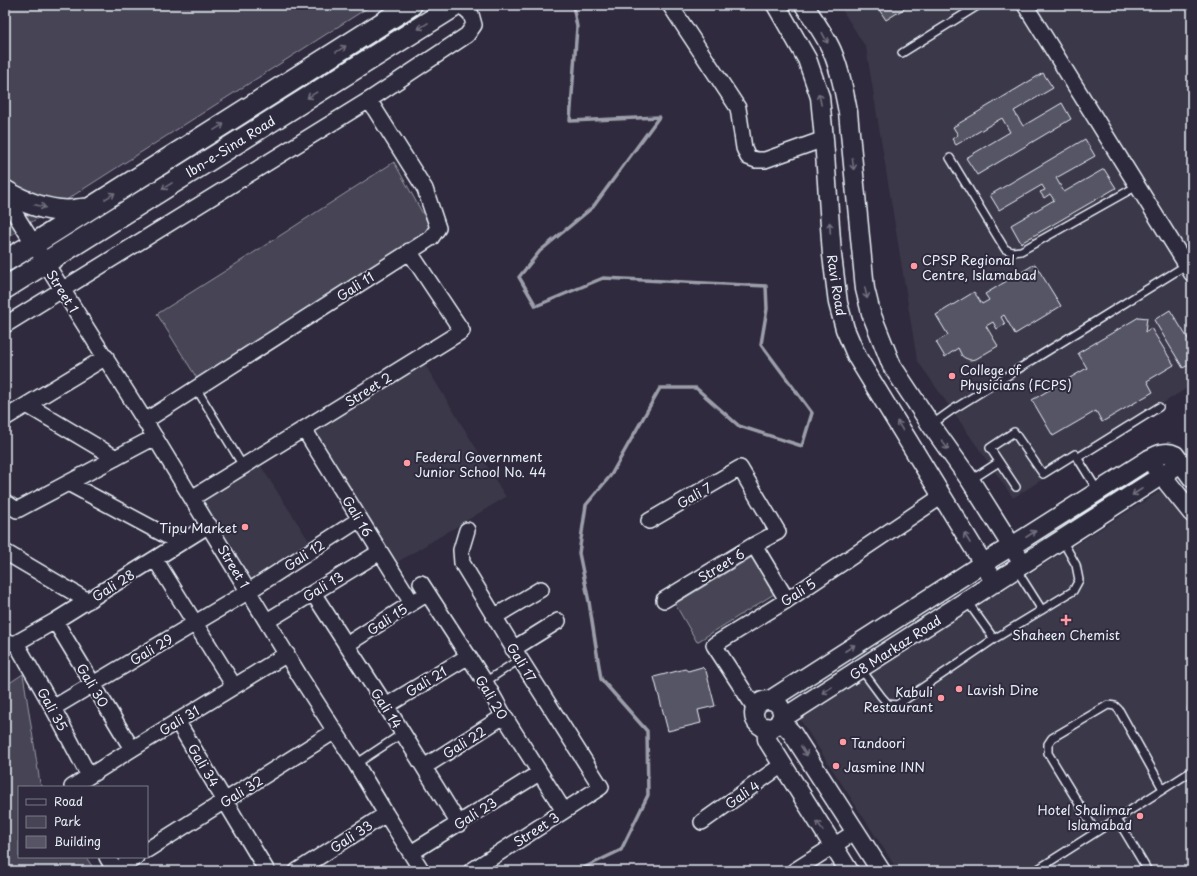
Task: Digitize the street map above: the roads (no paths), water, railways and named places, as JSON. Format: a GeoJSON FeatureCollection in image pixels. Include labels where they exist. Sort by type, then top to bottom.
{"type":"FeatureCollection","features":[{"type":"Feature","properties":{"kind":"main road","name":"Ibn-e-Sina Road"},"geometry":{"type":"LineString","coordinates":[[5,261],[90,209],[411,5]]}},
{"type":"Feature","properties":{"kind":"main road","name":"Ibn-e-Sina Road"},"geometry":{"type":"LineString","coordinates":[[5,288],[456,5]]}},
{"type":"Feature","properties":{"kind":"main road"},"geometry":{"type":"LineString","coordinates":[[5,191],[19,199],[42,207],[66,211],[90,209]]}},
{"type":"Feature","properties":{"kind":"street"},"geometry":{"type":"LineString","coordinates":[[5,325],[369,100],[467,35],[474,25],[471,14],[461,5]]}},
{"type":"Feature","properties":{"kind":"street"},"geometry":{"type":"LineString","coordinates":[[670,5],[738,108],[744,148],[748,157],[756,160],[765,160],[824,139]]}},
{"type":"Feature","properties":{"kind":"street","name":"Ravi Road"},"geometry":{"type":"LineString","coordinates":[[776,5],[807,59],[820,97],[832,255],[838,303],[845,329],[857,357],[994,583]]}},
{"type":"Feature","properties":{"kind":"street","name":"Ravi Road"},"geometry":{"type":"LineString","coordinates":[[804,5],[822,32],[832,51],[844,85],[848,112],[865,289],[871,313],[892,366],[970,480],[1012,546],[1020,567]]}},
{"type":"Feature","properties":{"kind":"street"},"geometry":{"type":"LineString","coordinates":[[1025,5],[1137,186],[1190,267]]}},
{"type":"Feature","properties":{"kind":"street","name":"Gali 11"},"geometry":{"type":"LineString","coordinates":[[145,421],[431,238],[438,228],[425,189],[369,100]]}},
{"type":"Feature","properties":{"kind":"street","name":"Street 1"},"geometry":{"type":"LineString","coordinates":[[5,198],[106,357],[287,654],[422,871]]}},
{"type":"Feature","properties":{"kind":"street","name":"Street 2"},"geometry":{"type":"LineString","coordinates":[[192,498],[462,331],[409,251]]}},
{"type":"Feature","properties":{"kind":"street"},"geometry":{"type":"LineString","coordinates":[[5,418],[106,357]]}},
{"type":"Feature","properties":{"kind":"street"},"geometry":{"type":"LineString","coordinates":[[27,405],[116,458]]}},
{"type":"Feature","properties":{"kind":"street","name":"Gali 16"},"geometry":{"type":"LineString","coordinates":[[304,429],[412,603]]}},
{"type":"Feature","properties":{"kind":"street"},"geometry":{"type":"LineString","coordinates":[[9,510],[68,483],[155,437]]}},
{"type":"Feature","properties":{"kind":"street","name":"G8 Markaz Road"},"geometry":{"type":"LineString","coordinates":[[763,704],[1149,459],[1160,454],[1171,453],[1175,455],[1192,478]]}},
{"type":"Feature","properties":{"kind":"street"},"geometry":{"type":"LineString","coordinates":[[1149,459],[1192,513]]}},
{"type":"Feature","properties":{"kind":"street","name":"G8 Markaz Road"},"geometry":{"type":"LineString","coordinates":[[773,724],[1181,463]]}},
{"type":"Feature","properties":{"kind":"street","name":"Gali 7"},"geometry":{"type":"LineString","coordinates":[[649,521],[740,468],[778,532]]}},
{"type":"Feature","properties":{"kind":"street"},"geometry":{"type":"LineString","coordinates":[[68,483],[180,543]]}},
{"type":"Feature","properties":{"kind":"street","name":"Gali 5"},"geometry":{"type":"LineString","coordinates":[[763,704],[714,646],[787,600],[942,496]]}},
{"type":"Feature","properties":{"kind":"street","name":"Gali 12"},"geometry":{"type":"LineString","coordinates":[[249,591],[360,519]]}},
{"type":"Feature","properties":{"kind":"street","name":"Gali 28"},"geometry":{"type":"LineString","coordinates":[[11,643],[55,621],[209,525]]}},
{"type":"Feature","properties":{"kind":"street","name":"Gali 17"},"geometry":{"type":"LineString","coordinates":[[467,530],[461,550],[462,563],[516,654],[601,787]]}},
{"type":"Feature","properties":{"kind":"street","name":"Street 6"},"geometry":{"type":"LineString","coordinates":[[664,600],[778,532]]}},
{"type":"Feature","properties":{"kind":"street"},"geometry":{"type":"LineString","coordinates":[[754,545],[787,600]]}},
{"type":"Feature","properties":{"kind":"street"},"geometry":{"type":"LineString","coordinates":[[5,552],[88,601]]}},
{"type":"Feature","properties":{"kind":"street","name":"Gali 13"},"geometry":{"type":"LineString","coordinates":[[267,621],[380,552]]}},
{"type":"Feature","properties":{"kind":"street"},"geometry":{"type":"LineString","coordinates":[[155,558],[234,686]]}},
{"type":"Feature","properties":{"kind":"street","name":"Gali 15"},"geometry":{"type":"LineString","coordinates":[[346,645],[412,603],[424,588]]}},
{"type":"Feature","properties":{"kind":"street","name":"Gali 20"},"geometry":{"type":"LineString","coordinates":[[424,588],[467,657],[485,682],[539,773],[564,810]]}},
{"type":"Feature","properties":{"kind":"street"},"geometry":{"type":"LineString","coordinates":[[494,617],[541,589]]}},
{"type":"Feature","properties":{"kind":"street","name":"Gali 29"},"geometry":{"type":"LineString","coordinates":[[53,708],[249,591]]}},
{"type":"Feature","properties":{"kind":"street","name":"Gali 14"},"geometry":{"type":"LineString","coordinates":[[313,593],[386,706],[459,824]]}},
{"type":"Feature","properties":{"kind":"street","name":"Gali 30"},"geometry":{"type":"LineString","coordinates":[[55,621],[132,749]]}},
{"type":"Feature","properties":{"kind":"street"},"geometry":{"type":"LineString","coordinates":[[516,654],[558,621]]}},
{"type":"Feature","properties":{"kind":"street","name":"Gali 35"},"geometry":{"type":"LineString","coordinates":[[11,643],[53,708],[89,776]]}},
{"type":"Feature","properties":{"kind":"street","name":"Gali 31"},"geometry":{"type":"LineString","coordinates":[[74,786],[287,654]]}},
{"type":"Feature","properties":{"kind":"street","name":"Gali 21"},"geometry":{"type":"LineString","coordinates":[[386,706],[467,657]]}},
{"type":"Feature","properties":{"kind":"street"},"geometry":{"type":"LineString","coordinates":[[849,871],[767,739],[773,724],[782,716],[781,708],[774,701],[763,704],[754,717],[756,722],[760,725],[773,724],[790,729],[881,871]]}},
{"type":"Feature","properties":{"kind":"street","name":"Gali 22"},"geometry":{"type":"LineString","coordinates":[[424,767],[504,716]]}},
{"type":"Feature","properties":{"kind":"street","name":"Gali 34"},"geometry":{"type":"LineString","coordinates":[[177,721],[267,871]]}},
{"type":"Feature","properties":{"kind":"street","name":"Gali 32"},"geometry":{"type":"LineString","coordinates":[[148,849],[335,731]]}},
{"type":"Feature","properties":{"kind":"street","name":"Gali 4"},"geometry":{"type":"LineString","coordinates":[[702,822],[782,765]]}},
{"type":"Feature","properties":{"kind":"street","name":"Gali 23"},"geometry":{"type":"LineString","coordinates":[[411,853],[539,773]]}},
{"type":"Feature","properties":{"kind":"street","name":"Street 3"},"geometry":{"type":"LineString","coordinates":[[471,871],[601,787]]}},
{"type":"Feature","properties":{"kind":"street","name":"Gali 33"},"geometry":{"type":"LineString","coordinates":[[297,871],[386,814]]}},
{"type":"Feature","properties":{"kind":"street"},"geometry":{"type":"LineString","coordinates":[[794,871],[855,832]]}},
{"type":"Feature","properties":{"kind":"street"},"geometry":{"type":"LineString","coordinates":[[108,858],[115,871],[134,858]]}},
{"type":"Feature","properties":{"kind":"lane"},"geometry":{"type":"LineString","coordinates":[[902,53],[978,5]]}},
{"type":"Feature","properties":{"kind":"lane"},"geometry":{"type":"LineString","coordinates":[[950,158],[1005,249],[1012,252],[1021,251],[1137,186]]}},
{"type":"Feature","properties":{"kind":"lane"},"geometry":{"type":"LineString","coordinates":[[931,425],[952,410],[1190,267]]}},
{"type":"Feature","properties":{"kind":"lane"},"geometry":{"type":"LineString","coordinates":[[196,388],[243,466]]}},
{"type":"Feature","properties":{"kind":"lane"},"geometry":{"type":"LineString","coordinates":[[1077,458],[1159,407]]}},
{"type":"Feature","properties":{"kind":"lane"},"geometry":{"type":"LineString","coordinates":[[1016,487],[990,448],[1014,432],[1043,474],[1075,454],[1098,491]]}},
{"type":"Feature","properties":{"kind":"lane"},"geometry":{"type":"LineString","coordinates":[[970,480],[999,462]]}},
{"type":"Feature","properties":{"kind":"lane"},"geometry":{"type":"LineString","coordinates":[[861,668],[880,696],[888,704],[897,705],[994,639],[1073,591],[1079,580],[1076,565],[1062,540]]}},
{"type":"Feature","properties":{"kind":"lane"},"geometry":{"type":"LineString","coordinates":[[1020,567],[1042,610]]}},
{"type":"Feature","properties":{"kind":"lane"},"geometry":{"type":"LineString","coordinates":[[967,600],[994,639]]}},
{"type":"Feature","properties":{"kind":"lane"},"geometry":{"type":"LineString","coordinates":[[485,682],[516,654]]}},
{"type":"Feature","properties":{"kind":"lane"},"geometry":{"type":"LineString","coordinates":[[1096,832],[1048,753],[1048,744],[1052,738],[1108,706],[1115,706],[1119,710],[1162,789]]}},
{"type":"Feature","properties":{"kind":"lane"},"geometry":{"type":"LineString","coordinates":[[356,764],[403,733]]}},
{"type":"Feature","properties":{"kind":"lane"},"geometry":{"type":"LineString","coordinates":[[1035,871],[1192,771]]}},
{"type":"Feature","properties":{"kind":"lane"},"geometry":{"type":"LineString","coordinates":[[1117,819],[1148,871]]}},
{"type":"Feature","properties":{"kind":"waterway"},"geometry":{"type":"LineString","coordinates":[[573,5],[577,27],[570,121],[659,117],[593,207],[540,251],[519,277],[536,306],[603,278],[766,286],[767,309],[761,344],[812,413],[802,446],[739,426],[696,388],[660,388],[611,475],[586,505],[579,553],[589,602],[601,679],[647,731],[648,795],[621,850],[577,871]]}},
{"type":"Feature","properties":{"kind":"place","name":"CPSP Regional Centre, Islamabad"},"geometry":{"type":"Point","coordinates":[914,266]}},
{"type":"Feature","properties":{"kind":"place","name":"College of Physicians (FCPS)"},"geometry":{"type":"Point","coordinates":[952,376]}},
{"type":"Feature","properties":{"kind":"place","name":"Federal Government Junior School No. 44"},"geometry":{"type":"Point","coordinates":[407,463]}},
{"type":"Feature","properties":{"kind":"place","name":"Tipu Market"},"geometry":{"type":"Point","coordinates":[245,527]}},
{"type":"Feature","properties":{"kind":"place","name":"Shaheen Chemist"},"geometry":{"type":"Point","coordinates":[1066,620]}},
{"type":"Feature","properties":{"kind":"place","name":"Lavish Dine"},"geometry":{"type":"Point","coordinates":[959,689]}},
{"type":"Feature","properties":{"kind":"place","name":"Kabuli Restaurant"},"geometry":{"type":"Point","coordinates":[941,698]}},
{"type":"Feature","properties":{"kind":"place","name":"Tandoori"},"geometry":{"type":"Point","coordinates":[843,742]}},
{"type":"Feature","properties":{"kind":"place","name":"Jasmine INN"},"geometry":{"type":"Point","coordinates":[836,766]}},
{"type":"Feature","properties":{"kind":"place","name":"Hotel Shalimar Islamabad"},"geometry":{"type":"Point","coordinates":[1140,816]}}]}
